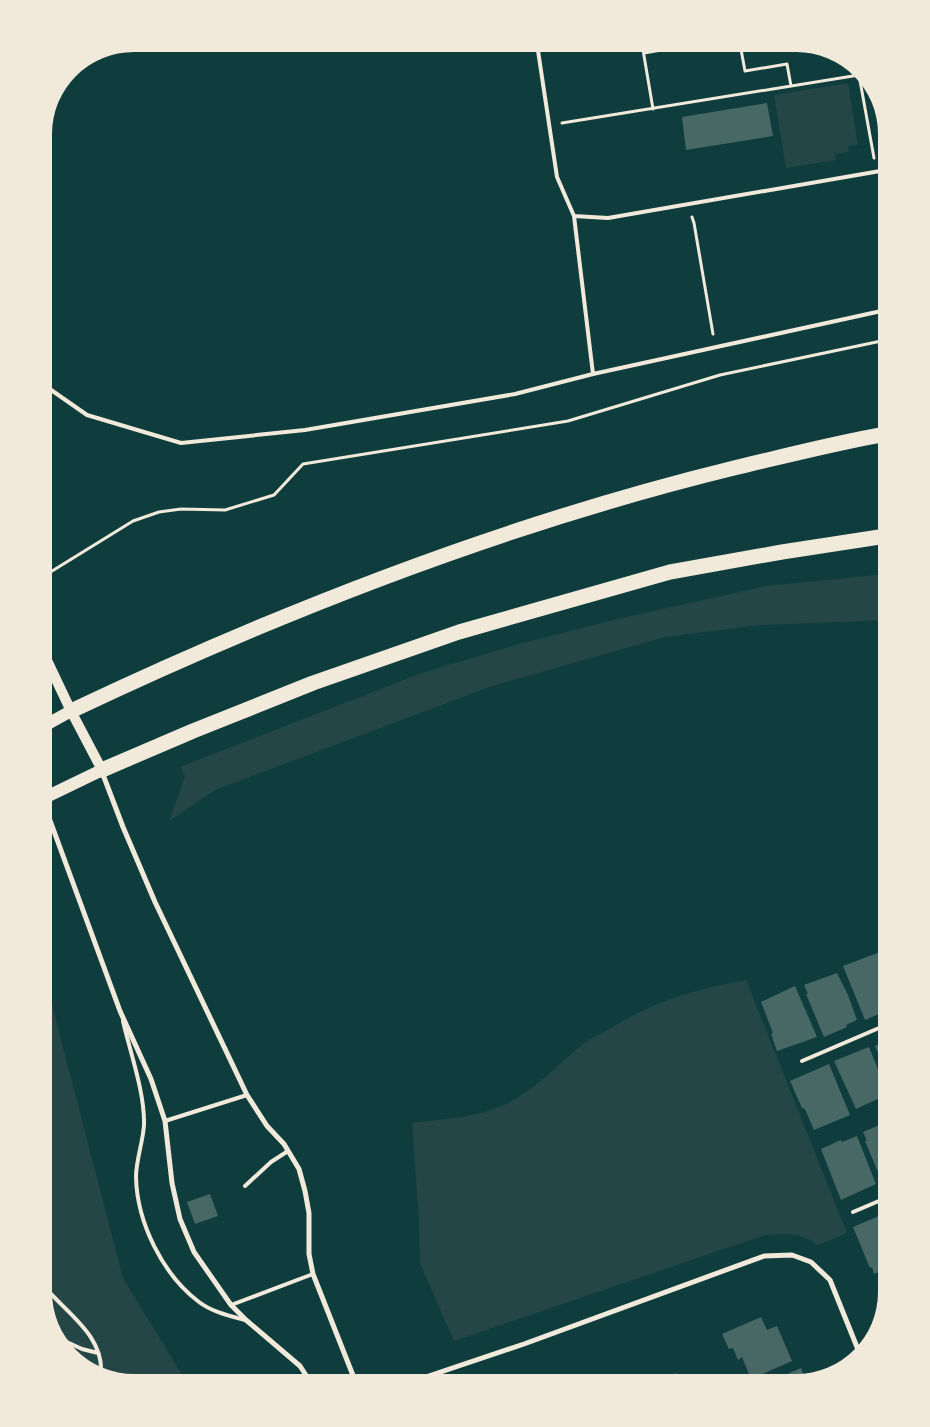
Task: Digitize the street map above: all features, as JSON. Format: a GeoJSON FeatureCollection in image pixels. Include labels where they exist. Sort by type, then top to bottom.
{"type":"FeatureCollection","features":[{"type":"Feature","properties":{"kind":"highway"},"geometry":{"type":"LineString","coordinates":[[71,711],[157,670],[372,580],[456,551],[572,512],[663,486],[837,443],[878,435]]}},
{"type":"Feature","properties":{"kind":"highway"},"geometry":{"type":"LineString","coordinates":[[102,770],[313,683],[459,632],[670,572],[878,537]]}},
{"type":"Feature","properties":{"kind":"main road"},"geometry":{"type":"LineString","coordinates":[[52,794],[102,770],[53,672]]}},
{"type":"Feature","properties":{"kind":"main road"},"geometry":{"type":"LineString","coordinates":[[52,721],[71,711]]}},
{"type":"Feature","properties":{"kind":"street"},"geometry":{"type":"LineString","coordinates":[[102,770],[123,827],[155,902],[247,1094],[266,1126],[284,1144],[299,1168],[306,1191],[309,1213],[309,1254],[313,1274],[352,1374]]}},
{"type":"Feature","properties":{"kind":"street"},"geometry":{"type":"LineString","coordinates":[[52,827],[120,1012],[151,1079],[165,1121],[172,1183],[180,1219],[194,1252],[231,1305],[300,1366],[305,1374]]}},
{"type":"Feature","properties":{"kind":"street"},"geometry":{"type":"LineString","coordinates":[[435,1374],[524,1344],[764,1256],[792,1254],[811,1262],[830,1280],[857,1346]]}},
{"type":"Feature","properties":{"kind":"lane"},"geometry":{"type":"LineString","coordinates":[[538,53],[557,177],[574,216],[593,374]]}},
{"type":"Feature","properties":{"kind":"lane"},"geometry":{"type":"LineString","coordinates":[[574,216],[608,218],[876,172]]}},
{"type":"Feature","properties":{"kind":"lane"},"geometry":{"type":"LineString","coordinates":[[53,390],[87,415],[181,443],[305,430],[515,394],[593,374],[878,312]]}},
{"type":"Feature","properties":{"kind":"lane"},"geometry":{"type":"LineString","coordinates":[[120,1012],[140,1090],[144,1124],[136,1177],[143,1219],[155,1250],[175,1279],[200,1303],[227,1315],[246,1320]]}},
{"type":"Feature","properties":{"kind":"lane"},"geometry":{"type":"LineString","coordinates":[[802,1060],[878,1028]]}},
{"type":"Feature","properties":{"kind":"lane"},"geometry":{"type":"LineString","coordinates":[[165,1121],[247,1094]]}},
{"type":"Feature","properties":{"kind":"lane"},"geometry":{"type":"LineString","coordinates":[[245,1186],[271,1162],[288,1151]]}},
{"type":"Feature","properties":{"kind":"lane"},"geometry":{"type":"LineString","coordinates":[[853,1212],[878,1201]]}},
{"type":"Feature","properties":{"kind":"lane"},"geometry":{"type":"LineString","coordinates":[[231,1305],[313,1274]]}},
{"type":"Feature","properties":{"kind":"lane"},"geometry":{"type":"LineString","coordinates":[[53,1297],[93,1338],[102,1367]]}},
{"type":"Feature","properties":{"kind":"lane"},"geometry":{"type":"LineString","coordinates":[[71,1344],[82,1349],[98,1352]]}},
{"type":"Feature","properties":{"kind":"path"},"geometry":{"type":"LineString","coordinates":[[644,53],[653,109]]}},
{"type":"Feature","properties":{"kind":"path"},"geometry":{"type":"LineString","coordinates":[[741,53],[744,71],[787,64],[791,86]]}},
{"type":"Feature","properties":{"kind":"path"},"geometry":{"type":"LineString","coordinates":[[550,126],[852,76]]}},
{"type":"Feature","properties":{"kind":"path"},"geometry":{"type":"LineString","coordinates":[[861,85],[876,172]]}},
{"type":"Feature","properties":{"kind":"path"},"geometry":{"type":"LineString","coordinates":[[686,205],[694,223],[716,347]]}},
{"type":"Feature","properties":{"kind":"path"},"geometry":{"type":"LineString","coordinates":[[53,571],[133,521],[159,512],[181,509],[225,510],[274,495],[303,464],[568,421],[720,375],[878,342]]}},
{"type":"Feature","properties":{"kind":"shaded area"},"geometry":{"type":"Polygon","coordinates":[[[848,83],[858,145],[848,146],[849,152],[835,154],[836,160],[786,168],[774,95],[848,83]]]}},
{"type":"Feature","properties":{"kind":"shaded area"},"geometry":{"type":"Polygon","coordinates":[[[878,575],[878,620],[760,625],[665,637],[492,686],[215,790],[169,821],[185,776],[180,767],[422,673],[519,644],[622,618],[766,586],[878,575]]]}},
{"type":"Feature","properties":{"kind":"shaded area"},"geometry":{"type":"Polygon","coordinates":[[[746,980],[847,1233],[818,1245],[799,1236],[786,1234],[765,1235],[454,1341],[420,1263],[412,1123],[472,1115],[508,1103],[537,1084],[585,1042],[628,1018],[676,997],[746,980]]]}},
{"type":"Feature","properties":{"kind":"shaded area"},"geometry":{"type":"Polygon","coordinates":[[[52,1006],[123,1278],[182,1374],[130,1374],[108,1370],[89,1361],[73,1346],[66,1338],[57,1319],[52,1292],[52,1006]]]}},
{"type":"Feature","properties":{"kind":"building"},"geometry":{"type":"Polygon","coordinates":[[[767,103],[773,136],[686,150],[682,117],[767,103]]]}},
{"type":"Feature","properties":{"kind":"building"},"geometry":{"type":"Polygon","coordinates":[[[878,953],[878,1014],[865,1020],[843,966],[878,953]]]}},
{"type":"Feature","properties":{"kind":"building"},"geometry":{"type":"Polygon","coordinates":[[[837,973],[848,995],[857,1020],[846,1025],[847,1027],[824,1037],[804,985],[837,973]]]}},
{"type":"Feature","properties":{"kind":"building"},"geometry":{"type":"Polygon","coordinates":[[[795,986],[817,1037],[777,1051],[771,1034],[773,1033],[761,1002],[795,986]]]}},
{"type":"Feature","properties":{"kind":"building"},"geometry":{"type":"Polygon","coordinates":[[[869,1047],[878,1069],[878,1099],[856,1109],[834,1061],[869,1047]]]}},
{"type":"Feature","properties":{"kind":"building"},"geometry":{"type":"Polygon","coordinates":[[[829,1064],[850,1115],[814,1130],[790,1081],[829,1064]]]}},
{"type":"Feature","properties":{"kind":"building"},"geometry":{"type":"Polygon","coordinates":[[[878,1126],[878,1172],[865,1141],[867,1141],[863,1132],[878,1126]]]}},
{"type":"Feature","properties":{"kind":"building"},"geometry":{"type":"Polygon","coordinates":[[[857,1136],[876,1184],[841,1200],[821,1149],[841,1140],[842,1142],[857,1136]]]}},
{"type":"Feature","properties":{"kind":"building"},"geometry":{"type":"Polygon","coordinates":[[[210,1194],[218,1216],[195,1224],[187,1202],[210,1194]]]}},
{"type":"Feature","properties":{"kind":"building"},"geometry":{"type":"Polygon","coordinates":[[[878,1216],[878,1272],[874,1274],[872,1267],[870,1268],[853,1227],[878,1216]]]}},
{"type":"Feature","properties":{"kind":"building"},"geometry":{"type":"Polygon","coordinates":[[[761,1317],[767,1330],[777,1326],[792,1361],[762,1374],[749,1374],[742,1357],[738,1360],[733,1348],[729,1349],[722,1334],[761,1317]]]}},
{"type":"Feature","properties":{"kind":"building"},"geometry":{"type":"Polygon","coordinates":[[[801,1368],[803,1373],[795,1374],[787,1374],[801,1368]]]}}]}
